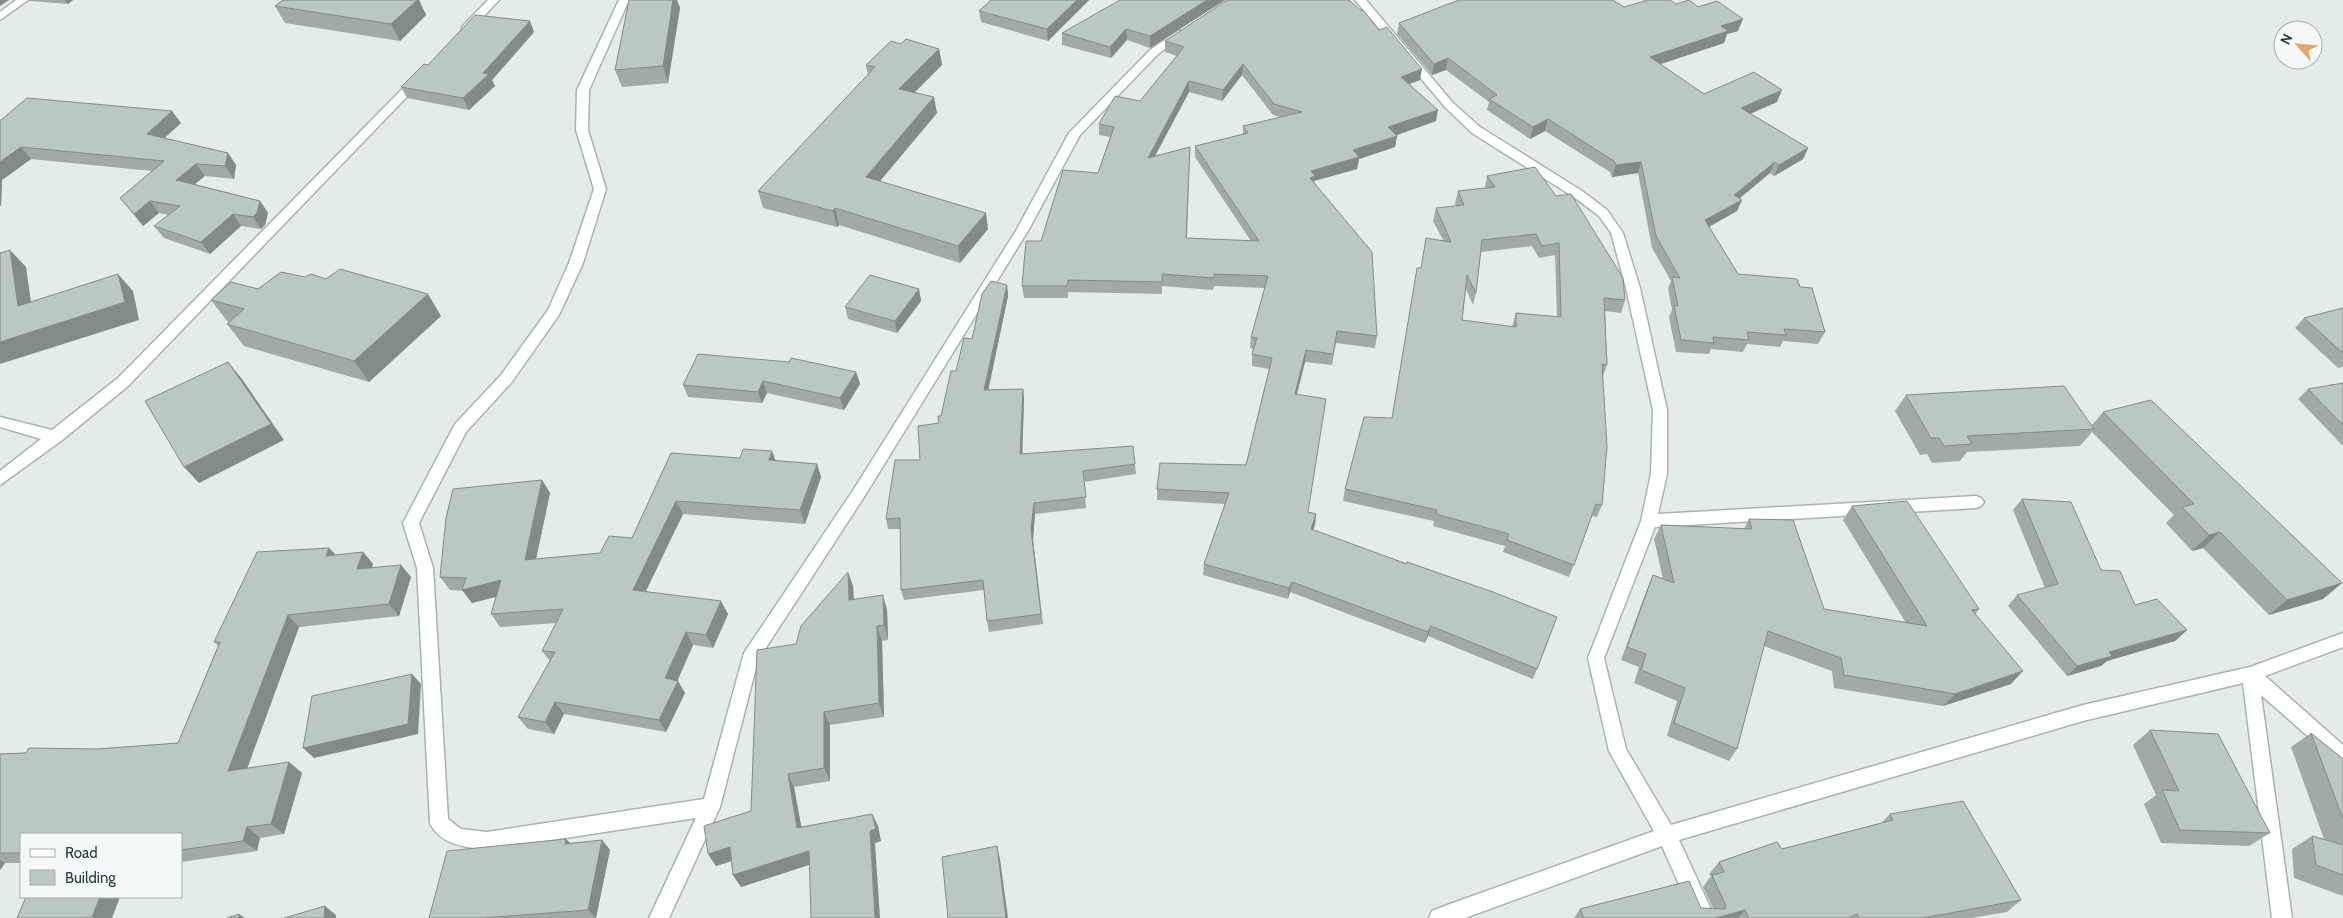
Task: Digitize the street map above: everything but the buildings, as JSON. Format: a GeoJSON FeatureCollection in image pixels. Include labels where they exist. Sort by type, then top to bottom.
{"type":"FeatureCollection","features":[{"type":"Feature","properties":{"kind":"street"},"geometry":{"type":"LineString","coordinates":[[0,16],[23,0]]}},
{"type":"Feature","properties":{"kind":"street"},"geometry":{"type":"LineString","coordinates":[[459,36],[494,0]]}},
{"type":"Feature","properties":{"kind":"street"},"geometry":{"type":"LineString","coordinates":[[624,0],[583,90],[582,130],[600,190],[576,263],[554,312],[506,379],[460,428],[411,523],[425,568],[440,824],[457,837],[487,841],[711,807]]}},
{"type":"Feature","properties":{"kind":"street"},"geometry":{"type":"LineString","coordinates":[[1360,0],[1450,106],[1476,130],[1578,194],[1603,213],[1617,233],[1633,288],[1660,410],[1659,474],[1649,521],[1596,658],[1618,751],[1667,835],[1704,918]]}},
{"type":"Feature","properties":{"kind":"street"},"geometry":{"type":"LineString","coordinates":[[659,918],[711,807],[750,658],[859,493],[921,390],[1023,229],[1075,133],[1154,52],[1193,26]]}},
{"type":"Feature","properties":{"kind":"street"},"geometry":{"type":"LineString","coordinates":[[0,479],[56,437],[123,382],[246,253],[427,70]]}},
{"type":"Feature","properties":{"kind":"street"},"geometry":{"type":"LineString","coordinates":[[0,422],[56,437]]}},
{"type":"Feature","properties":{"kind":"street"},"geometry":{"type":"LineString","coordinates":[[1649,521],[1976,502]]}},
{"type":"Feature","properties":{"kind":"street"},"geometry":{"type":"LineString","coordinates":[[1439,918],[1667,835],[2083,713],[2250,674],[2343,640]]}},
{"type":"Feature","properties":{"kind":"street"},"geometry":{"type":"LineString","coordinates":[[2250,674],[2343,756]]}},
{"type":"Feature","properties":{"kind":"street"},"geometry":{"type":"LineString","coordinates":[[2250,674],[2282,918]]}}]}
